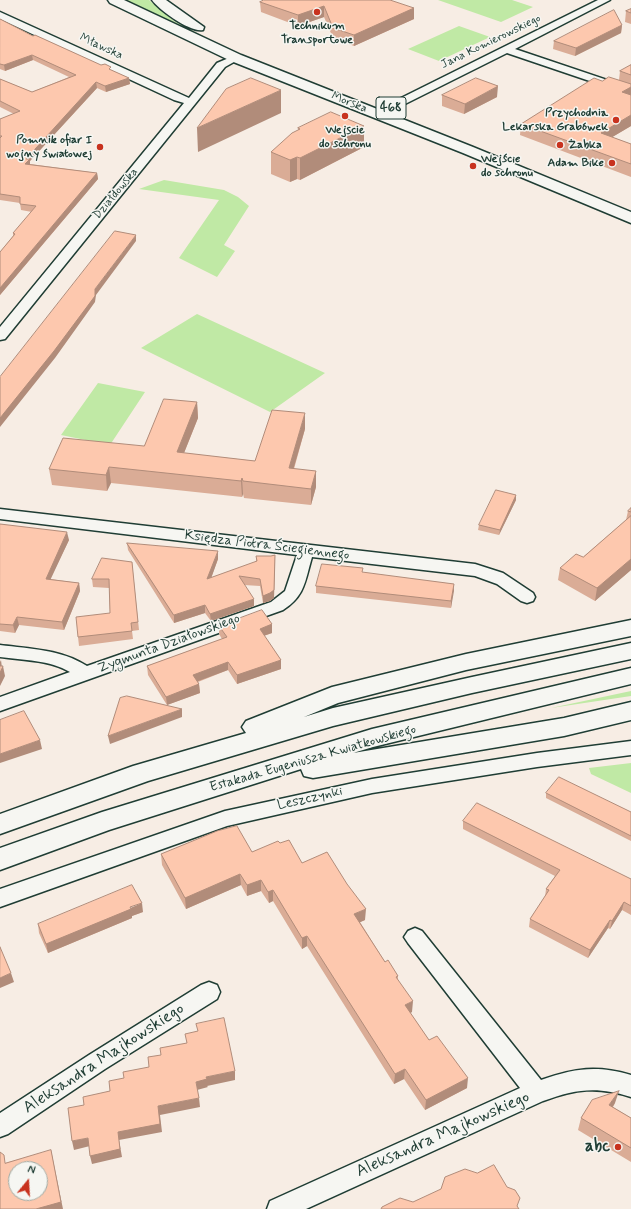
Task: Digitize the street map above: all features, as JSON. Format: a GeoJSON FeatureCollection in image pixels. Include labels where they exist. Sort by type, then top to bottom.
{"type":"FeatureCollection","features":[{"type":"Feature","properties":{"kind":"main road","name":"Morska"},"geometry":{"type":"LineString","coordinates":[[114,0],[236,58],[468,150],[631,218]]}},
{"type":"Feature","properties":{"kind":"main road","name":"Morska"},"geometry":{"type":"LineString","coordinates":[[158,0],[182,18],[213,35],[280,65],[558,173]]}},
{"type":"Feature","properties":{"kind":"main road"},"geometry":{"type":"LineString","coordinates":[[0,824],[142,773],[332,696],[466,662],[631,628]]}},
{"type":"Feature","properties":{"kind":"main road"},"geometry":{"type":"LineString","coordinates":[[142,773],[333,717],[472,685],[631,652]]}},
{"type":"Feature","properties":{"kind":"main road","name":"Estakada Eugeniusza Kwiatkowskiego"},"geometry":{"type":"LineString","coordinates":[[0,860],[102,822],[372,738],[631,676]]}},
{"type":"Feature","properties":{"kind":"main road"},"geometry":{"type":"LineString","coordinates":[[233,782],[564,727],[631,711]]}},
{"type":"Feature","properties":{"kind":"street","name":"Jana Komierowskiego"},"geometry":{"type":"LineString","coordinates":[[389,108],[605,0]]}},
{"type":"Feature","properties":{"kind":"street","name":"Mławska"},"geometry":{"type":"LineString","coordinates":[[0,15],[178,98],[191,102]]}},
{"type":"Feature","properties":{"kind":"street"},"geometry":{"type":"LineString","coordinates":[[507,50],[631,92]]}},
{"type":"Feature","properties":{"kind":"street","name":"Działdowska"},"geometry":{"type":"LineString","coordinates":[[0,336],[221,65],[236,58]]}},
{"type":"Feature","properties":{"kind":"street","name":"Księdza Piotra Ściegiennego"},"geometry":{"type":"LineString","coordinates":[[0,514],[475,570],[495,575],[510,583],[527,597]]}},
{"type":"Feature","properties":{"kind":"street","name":"Zygmunta Działowskiego"},"geometry":{"type":"LineString","coordinates":[[0,704],[277,606],[288,599],[293,593],[306,551]]}},
{"type":"Feature","properties":{"kind":"street"},"geometry":{"type":"LineString","coordinates":[[0,651],[67,662],[86,674]]}},
{"type":"Feature","properties":{"kind":"street","name":"Leszczynki"},"geometry":{"type":"LineString","coordinates":[[0,898],[225,819],[379,784],[530,761],[631,748]]}},
{"type":"Feature","properties":{"kind":"street","name":"Aleksandra Majkowskiego"},"geometry":{"type":"LineString","coordinates":[[279,1209],[537,1092],[415,937]]}},
{"type":"Feature","properties":{"kind":"street","name":"Aleksandra Majkowskiego"},"geometry":{"type":"LineString","coordinates":[[0,1126],[97,1062],[209,992]]}},
{"type":"Feature","properties":{"kind":"street"},"geometry":{"type":"LineString","coordinates":[[537,1092],[561,1083],[590,1078],[612,1079],[631,1086]]}},
{"type":"Feature","properties":{"kind":"green space"},"geometry":{"type":"Polygon","coordinates":[[[125,0],[149,0],[174,21],[205,37],[201,38],[125,0]]]}},
{"type":"Feature","properties":{"kind":"green space"},"geometry":{"type":"Polygon","coordinates":[[[438,0],[512,0],[533,7],[501,22],[438,0]]]}},
{"type":"Feature","properties":{"kind":"green space"},"geometry":{"type":"Polygon","coordinates":[[[459,26],[490,37],[439,61],[408,49],[459,26]]]}},
{"type":"Feature","properties":{"kind":"green space"},"geometry":{"type":"Polygon","coordinates":[[[164,180],[224,190],[238,197],[249,206],[224,245],[235,251],[217,277],[179,258],[219,200],[139,189],[164,180]]]}},
{"type":"Feature","properties":{"kind":"green space"},"geometry":{"type":"Polygon","coordinates":[[[197,314],[325,373],[270,412],[141,348],[197,314]]]}},
{"type":"Feature","properties":{"kind":"green space"},"geometry":{"type":"Polygon","coordinates":[[[98,383],[145,392],[110,445],[61,435],[98,383]]]}},
{"type":"Feature","properties":{"kind":"green space"},"geometry":{"type":"Polygon","coordinates":[[[631,691],[631,696],[551,708],[631,691]]]}},
{"type":"Feature","properties":{"kind":"green space"},"geometry":{"type":"Polygon","coordinates":[[[631,763],[631,793],[591,774],[589,768],[631,763]]]}},
{"type":"Feature","properties":{"kind":"building"},"geometry":{"type":"Polygon","coordinates":[[[264,0],[390,0],[414,8],[354,35],[333,28],[324,6],[298,15],[260,2],[264,0]]]}},
{"type":"Feature","properties":{"kind":"building"},"geometry":{"type":"Polygon","coordinates":[[[614,10],[622,25],[576,48],[554,41],[614,10]]]}},
{"type":"Feature","properties":{"kind":"building"},"geometry":{"type":"Polygon","coordinates":[[[0,19],[33,36],[35,35],[101,65],[105,64],[111,67],[109,69],[129,78],[105,86],[96,82],[26,159],[30,159],[25,164],[97,173],[0,288],[0,252],[15,234],[13,233],[36,206],[20,204],[20,197],[0,194],[0,138],[2,136],[0,136],[0,119],[20,111],[0,101],[0,79],[32,92],[76,75],[32,55],[4,65],[0,64],[0,19]]]}},
{"type":"Feature","properties":{"kind":"building"},"geometry":{"type":"Polygon","coordinates":[[[631,65],[631,75],[620,71],[631,65]]]}},
{"type":"Feature","properties":{"kind":"building"},"geometry":{"type":"Polygon","coordinates":[[[609,77],[631,84],[631,87],[622,92],[631,95],[631,115],[601,133],[631,144],[631,164],[521,124],[594,78],[602,81],[609,77]]]}},
{"type":"Feature","properties":{"kind":"building"},"geometry":{"type":"Polygon","coordinates":[[[251,78],[281,90],[197,128],[226,89],[251,78]]]}},
{"type":"Feature","properties":{"kind":"building"},"geometry":{"type":"Polygon","coordinates":[[[476,78],[498,86],[465,104],[442,95],[476,78]]]}},
{"type":"Feature","properties":{"kind":"building"},"geometry":{"type":"Polygon","coordinates":[[[331,112],[364,126],[300,158],[297,157],[290,160],[271,152],[292,133],[300,129],[298,128],[331,112]]]}},
{"type":"Feature","properties":{"kind":"building"},"geometry":{"type":"Polygon","coordinates":[[[115,231],[136,235],[95,289],[95,296],[54,351],[0,418],[0,377],[115,231]]]}},
{"type":"Feature","properties":{"kind":"building"},"geometry":{"type":"Polygon","coordinates":[[[164,399],[197,402],[177,452],[255,461],[272,410],[305,413],[289,468],[316,471],[311,489],[243,481],[242,478],[241,481],[109,467],[106,475],[49,469],[63,438],[144,446],[164,399]]]}},
{"type":"Feature","properties":{"kind":"building"},"geometry":{"type":"Polygon","coordinates":[[[496,490],[516,495],[500,530],[479,525],[496,490]]]}},
{"type":"Feature","properties":{"kind":"building"},"geometry":{"type":"Polygon","coordinates":[[[631,516],[631,559],[597,588],[560,568],[576,554],[583,557],[631,516]]]}},
{"type":"Feature","properties":{"kind":"building"},"geometry":{"type":"Polygon","coordinates":[[[0,524],[67,532],[46,579],[79,583],[62,622],[17,617],[13,625],[0,624],[0,524]]]}},
{"type":"Feature","properties":{"kind":"building"},"geometry":{"type":"Polygon","coordinates":[[[127,543],[218,551],[207,579],[257,561],[256,556],[275,555],[274,590],[263,596],[260,579],[239,576],[254,599],[210,614],[205,605],[174,615],[127,543]]]}},
{"type":"Feature","properties":{"kind":"building"},"geometry":{"type":"Polygon","coordinates":[[[102,558],[132,562],[138,622],[131,623],[132,631],[78,637],[76,617],[110,613],[109,579],[92,579],[102,558]]]}},
{"type":"Feature","properties":{"kind":"building"},"geometry":{"type":"Polygon","coordinates":[[[322,564],[363,568],[362,572],[454,584],[451,601],[316,586],[322,564]]]}},
{"type":"Feature","properties":{"kind":"building"},"geometry":{"type":"Polygon","coordinates":[[[262,610],[272,624],[260,629],[281,660],[237,675],[228,662],[193,675],[199,684],[166,697],[147,666],[227,637],[219,626],[262,610]]]}},
{"type":"Feature","properties":{"kind":"building"},"geometry":{"type":"Polygon","coordinates":[[[0,666],[3,666],[0,673],[0,666]]]}},
{"type":"Feature","properties":{"kind":"building"},"geometry":{"type":"Polygon","coordinates":[[[127,696],[182,709],[108,736],[120,698],[127,696]]]}},
{"type":"Feature","properties":{"kind":"building"},"geometry":{"type":"Polygon","coordinates":[[[24,711],[40,740],[0,754],[0,720],[24,711]]]}},
{"type":"Feature","properties":{"kind":"building"},"geometry":{"type":"Polygon","coordinates":[[[559,777],[631,812],[631,836],[546,793],[559,777]]]}},
{"type":"Feature","properties":{"kind":"building"},"geometry":{"type":"Polygon","coordinates":[[[477,803],[631,879],[631,906],[624,902],[590,950],[530,919],[549,890],[546,889],[560,870],[463,821],[477,803]]]}},
{"type":"Feature","properties":{"kind":"building"},"geometry":{"type":"Polygon","coordinates":[[[237,826],[252,852],[278,841],[280,843],[289,840],[302,863],[327,852],[347,884],[366,909],[354,914],[385,962],[388,960],[398,976],[396,977],[413,1001],[405,1005],[429,1040],[437,1036],[468,1078],[426,1100],[405,1069],[395,1074],[307,936],[302,938],[273,890],[268,892],[261,880],[247,885],[240,874],[185,898],[161,854],[217,831],[237,826]]]}},
{"type":"Feature","properties":{"kind":"building"},"geometry":{"type":"Polygon","coordinates":[[[132,885],[142,903],[46,944],[38,924],[132,885]]]}},
{"type":"Feature","properties":{"kind":"building"},"geometry":{"type":"Polygon","coordinates":[[[0,947],[11,973],[0,978],[0,947]]]}},
{"type":"Feature","properties":{"kind":"building"},"geometry":{"type":"Polygon","coordinates":[[[224,1018],[235,1071],[206,1077],[207,1079],[196,1082],[199,1098],[158,1106],[160,1124],[118,1132],[120,1149],[90,1156],[88,1138],[72,1141],[68,1108],[84,1105],[83,1097],[110,1091],[109,1081],[124,1078],[123,1072],[149,1067],[148,1057],[161,1055],[160,1048],[187,1043],[185,1034],[198,1031],[196,1024],[224,1018]]]}},
{"type":"Feature","properties":{"kind":"building"},"geometry":{"type":"Polygon","coordinates":[[[619,1091],[609,1105],[631,1118],[631,1148],[581,1118],[592,1100],[619,1091]]]}},
{"type":"Feature","properties":{"kind":"building"},"geometry":{"type":"Polygon","coordinates":[[[51,1150],[61,1202],[36,1209],[0,1209],[0,1152],[4,1155],[5,1163],[8,1162],[8,1201],[48,1201],[48,1161],[12,1161],[51,1150]]]}},
{"type":"Feature","properties":{"kind":"building"},"geometry":{"type":"Polygon","coordinates":[[[494,1165],[507,1187],[515,1190],[520,1198],[517,1206],[519,1209],[381,1209],[382,1207],[400,1198],[413,1202],[441,1189],[445,1177],[465,1169],[477,1173],[494,1165]]]}},
{"type":"Feature","properties":{"kind":"place","name":"Technikum Transportowe"},"geometry":{"type":"Point","coordinates":[317,12]}},
{"type":"Feature","properties":{"kind":"place","name":"Wejscie do schronu"},"geometry":{"type":"Point","coordinates":[345,116]}},
{"type":"Feature","properties":{"kind":"place","name":"Przychodnia Lekarska Grabówek"},"geometry":{"type":"Point","coordinates":[616,120]}},
{"type":"Feature","properties":{"kind":"place","name":"Żabka"},"geometry":{"type":"Point","coordinates":[560,145]}},
{"type":"Feature","properties":{"kind":"place","name":"Pomnik ofiar I wojny światowej"},"geometry":{"type":"Point","coordinates":[100,147]}},
{"type":"Feature","properties":{"kind":"place","name":"Adam Bike"},"geometry":{"type":"Point","coordinates":[612,163]}},
{"type":"Feature","properties":{"kind":"place","name":"Wejście do schronu"},"geometry":{"type":"Point","coordinates":[473,166]}},
{"type":"Feature","properties":{"kind":"place","name":"abc"},"geometry":{"type":"Point","coordinates":[618,1147]}}]}
